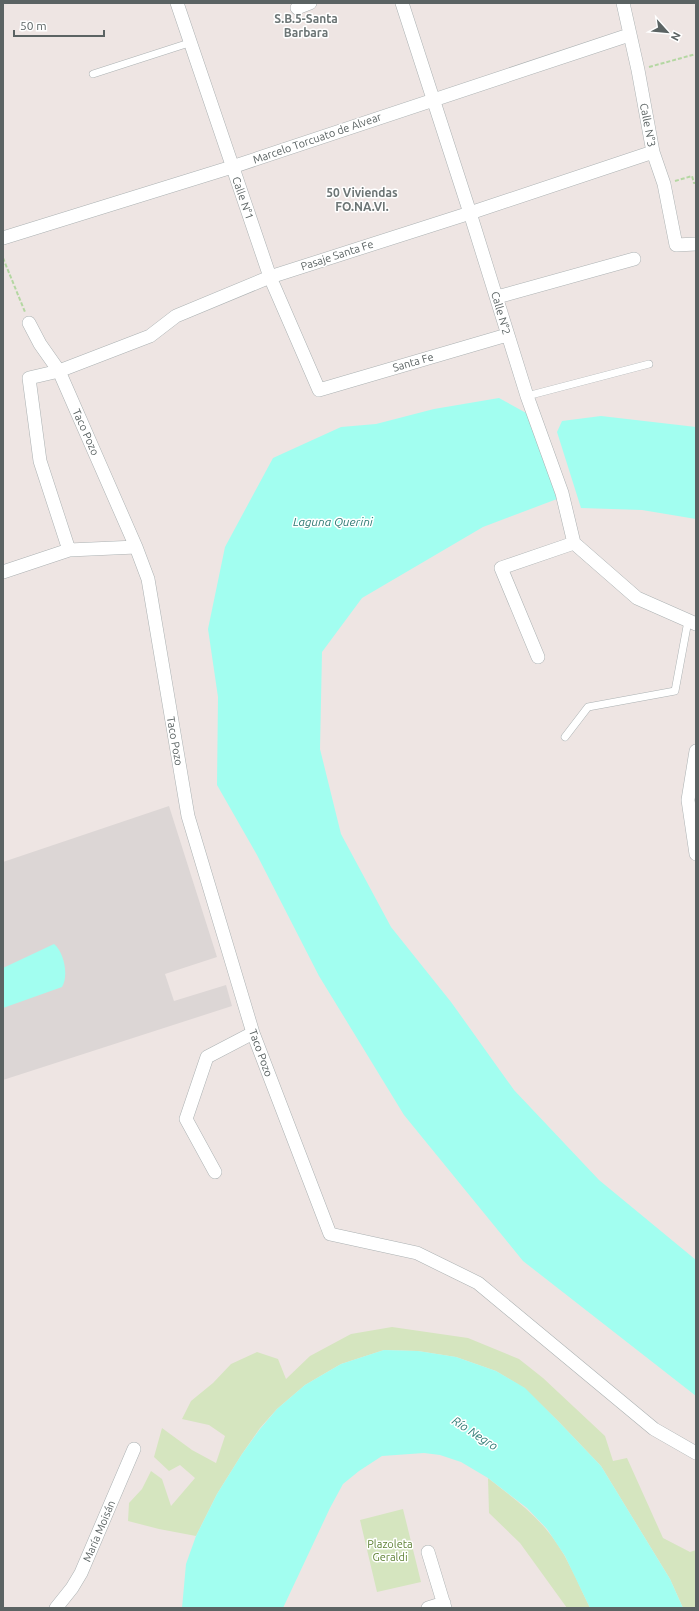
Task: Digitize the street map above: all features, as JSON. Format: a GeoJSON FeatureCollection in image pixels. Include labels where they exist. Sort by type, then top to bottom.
{"type":"FeatureCollection","features":[{"type":"Feature","properties":{"kind":"street","name":"Calle N°1"},"geometry":{"type":"LineString","coordinates":[[177,3],[189,43],[270,277],[319,390]]}},
{"type":"Feature","properties":{"kind":"street"},"geometry":{"type":"LineString","coordinates":[[297,8],[310,3]]}},
{"type":"Feature","properties":{"kind":"street","name":"Calle N°2"},"geometry":{"type":"LineString","coordinates":[[402,3],[497,297],[507,335],[562,493],[574,543]]}},
{"type":"Feature","properties":{"kind":"street","name":"Calle N°3"},"geometry":{"type":"LineString","coordinates":[[622,3],[638,70],[653,152],[664,184],[676,245],[696,244]]}},
{"type":"Feature","properties":{"kind":"street","name":"Marcelo Torcuato de Alvear"},"geometry":{"type":"LineString","coordinates":[[3,238],[232,166],[630,35]]}},
{"type":"Feature","properties":{"kind":"street","name":"Pasaje Santa Fe"},"geometry":{"type":"LineString","coordinates":[[69,550],[40,461],[30,378],[59,371],[150,336],[176,316],[270,277],[470,213],[653,152]]}},
{"type":"Feature","properties":{"kind":"street"},"geometry":{"type":"LineString","coordinates":[[497,297],[634,258]]}},
{"type":"Feature","properties":{"kind":"street","name":"Taco Pozo"},"geometry":{"type":"LineString","coordinates":[[29,323],[40,344],[59,371],[136,547],[148,579],[188,816],[253,1033],[330,1234],[417,1252],[478,1283],[654,1430],[696,1453]]}},
{"type":"Feature","properties":{"kind":"street","name":"Santa Fe"},"geometry":{"type":"LineString","coordinates":[[319,390],[507,335]]}},
{"type":"Feature","properties":{"kind":"street"},"geometry":{"type":"LineString","coordinates":[[538,658],[501,568],[574,543],[637,598],[692,623]]}},
{"type":"Feature","properties":{"kind":"street"},"geometry":{"type":"LineString","coordinates":[[3,572],[69,550],[136,547]]}},
{"type":"Feature","properties":{"kind":"street"},"geometry":{"type":"LineString","coordinates":[[696,751],[688,800],[696,854]]}},
{"type":"Feature","properties":{"kind":"street"},"geometry":{"type":"LineString","coordinates":[[215,1172],[186,1119],[206,1057],[253,1033]]}},
{"type":"Feature","properties":{"kind":"street","name":"María Moisán"},"geometry":{"type":"LineString","coordinates":[[56,1608],[72,1588],[80,1573],[134,1449]]}},
{"type":"Feature","properties":{"kind":"street"},"geometry":{"type":"LineString","coordinates":[[428,1552],[444,1606],[428,1608]]}},
{"type":"Feature","properties":{"kind":"lane"},"geometry":{"type":"LineString","coordinates":[[93,74],[189,43]]}},
{"type":"Feature","properties":{"kind":"lane"},"geometry":{"type":"LineString","coordinates":[[527,396],[649,364]]}},
{"type":"Feature","properties":{"kind":"lane"},"geometry":{"type":"LineString","coordinates":[[564,737],[588,707],[675,691],[692,623]]}},
{"type":"Feature","properties":{"kind":"path"},"geometry":{"type":"LineString","coordinates":[[638,70],[696,54]]}},
{"type":"Feature","properties":{"kind":"path"},"geometry":{"type":"LineString","coordinates":[[664,184],[692,176],[694,183],[696,183]]}},
{"type":"Feature","properties":{"kind":"path"},"geometry":{"type":"LineString","coordinates":[[3,258],[29,323]]}},
{"type":"Feature","properties":{"kind":"shaded area"},"geometry":{"type":"Polygon","coordinates":[[[169,806],[217,957],[165,974],[174,1001],[226,985],[232,1006],[3,1080],[3,862],[169,806]]]}},
{"type":"Feature","properties":{"kind":"green space"},"geometry":{"type":"Polygon","coordinates":[[[392,1327],[468,1338],[519,1359],[543,1378],[605,1436],[613,1461],[627,1458],[663,1538],[690,1552],[696,1550],[696,1608],[683,1608],[670,1579],[601,1466],[524,1388],[496,1371],[456,1357],[418,1351],[384,1350],[341,1364],[305,1385],[277,1409],[260,1428],[217,1494],[196,1536],[128,1521],[129,1503],[142,1489],[151,1471],[162,1479],[171,1506],[195,1478],[180,1465],[169,1471],[154,1457],[162,1428],[192,1450],[216,1463],[225,1436],[209,1425],[182,1419],[191,1401],[213,1383],[231,1364],[257,1352],[278,1359],[286,1379],[310,1356],[351,1334],[392,1327]]]}},
{"type":"Feature","properties":{"kind":"green space"},"geometry":{"type":"Polygon","coordinates":[[[488,1478],[525,1508],[552,1537],[559,1546],[570,1566],[590,1608],[567,1608],[520,1543],[489,1513],[488,1478]]]}},
{"type":"Feature","properties":{"kind":"green space","name":"Plazoleta Geraldi"},"geometry":{"type":"Polygon","coordinates":[[[403,1509],[421,1582],[377,1592],[360,1520],[403,1509]]]}},
{"type":"Feature","properties":{"kind":"water","name":"Laguna Querini"},"geometry":{"type":"Polygon","coordinates":[[[499,398],[528,414],[557,499],[483,527],[362,598],[322,652],[320,749],[341,834],[391,927],[451,1002],[514,1090],[599,1180],[696,1260],[696,1396],[523,1261],[404,1115],[319,976],[257,855],[217,785],[218,697],[208,629],[225,547],[273,458],[341,427],[376,424],[434,409],[499,398]]]}},
{"type":"Feature","properties":{"kind":"water"},"geometry":{"type":"Polygon","coordinates":[[[601,416],[696,427],[696,519],[642,510],[581,508],[557,432],[562,421],[601,416]]]}},
{"type":"Feature","properties":{"kind":"water"},"geometry":{"type":"Polygon","coordinates":[[[54,944],[58,948],[63,958],[65,977],[62,987],[3,1008],[3,968],[54,944]]]}},
{"type":"Feature","properties":{"kind":"water","name":"Río Negro"},"geometry":{"type":"Polygon","coordinates":[[[384,1350],[418,1351],[456,1357],[496,1371],[525,1388],[601,1466],[670,1579],[683,1608],[590,1608],[565,1556],[547,1529],[527,1508],[488,1478],[461,1462],[440,1455],[424,1453],[382,1456],[359,1471],[343,1484],[330,1508],[283,1608],[182,1608],[186,1564],[196,1536],[217,1494],[242,1454],[260,1429],[277,1409],[305,1385],[341,1364],[384,1350]]]}},
{"type":"Feature","properties":{"kind":"district","name":"S.B.5-Santa Barbara"},"geometry":{"type":"Point","coordinates":[306,25]}},
{"type":"Feature","properties":{"kind":"district","name":"50 Viviendas FO.NA.VI."},"geometry":{"type":"Point","coordinates":[362,199]}}]}
